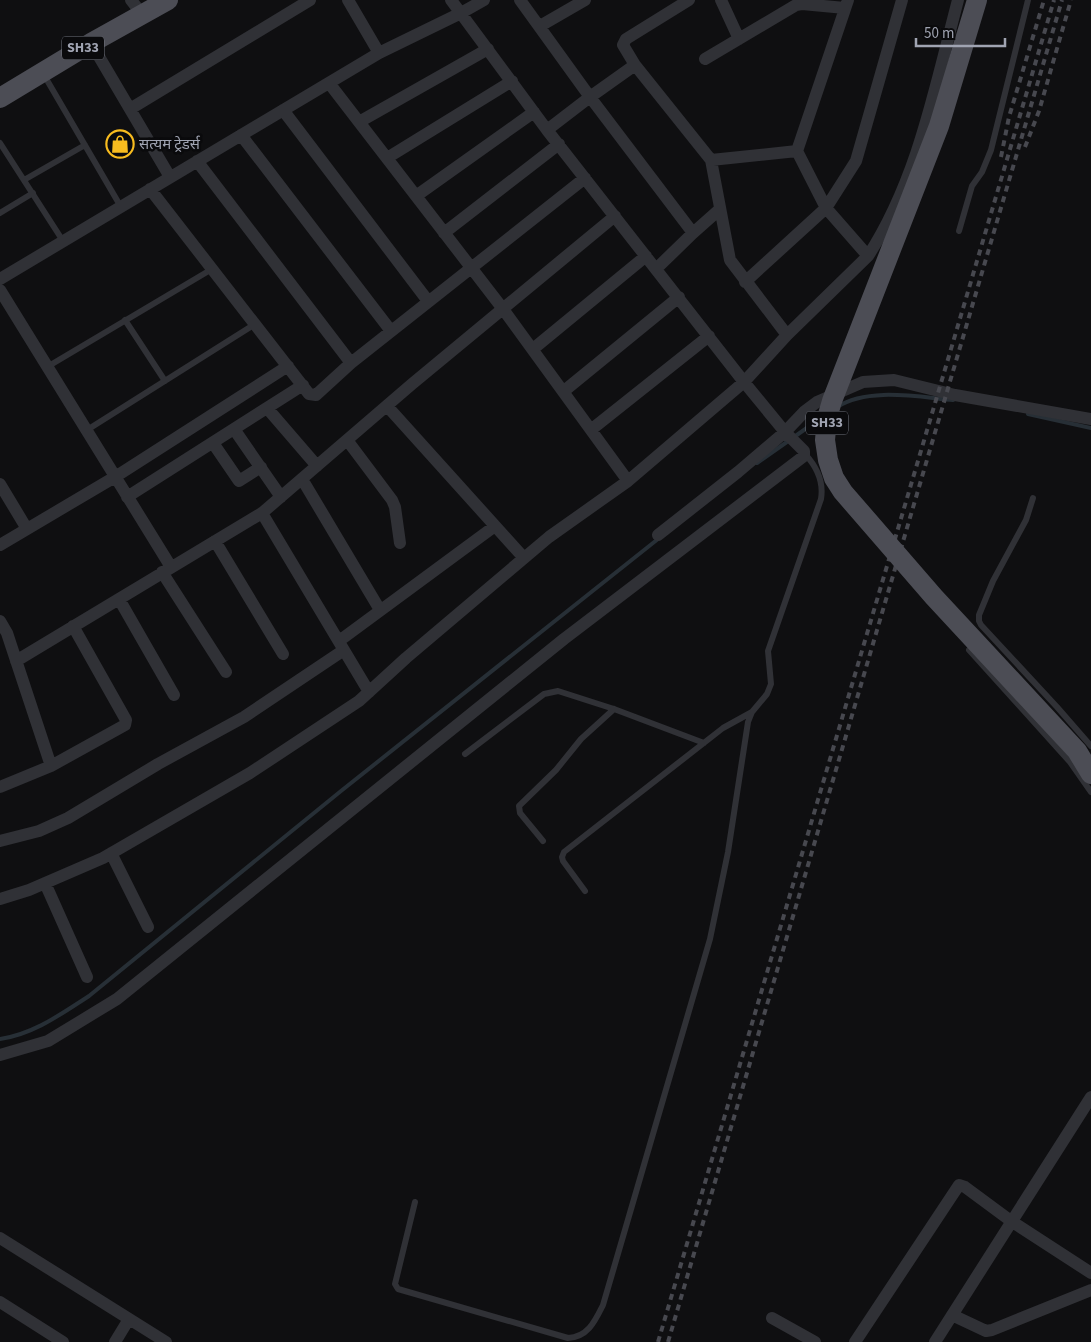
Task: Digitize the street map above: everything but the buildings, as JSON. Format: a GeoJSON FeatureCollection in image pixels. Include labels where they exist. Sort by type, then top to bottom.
{"type":"FeatureCollection","features":[{"type":"Feature","properties":{"kind":"main road","name":"SH33"},"geometry":{"type":"LineString","coordinates":[[0,98],[90,43],[137,7],[168,0]]}},
{"type":"Feature","properties":{"kind":"main road","name":"SH33"},"geometry":{"type":"LineString","coordinates":[[977,0],[939,126],[832,401],[827,418],[826,440],[828,460],[834,478],[843,492],[934,597],[1077,751],[1091,774]]}},
{"type":"Feature","properties":{"kind":"street"},"geometry":{"type":"LineString","coordinates":[[130,109],[310,0]]}},
{"type":"Feature","properties":{"kind":"street"},"geometry":{"type":"LineString","coordinates":[[348,0],[379,53]]}},
{"type":"Feature","properties":{"kind":"street"},"geometry":{"type":"LineString","coordinates":[[451,0],[585,178],[744,382],[794,442]]}},
{"type":"Feature","properties":{"kind":"street"},"geometry":{"type":"LineString","coordinates":[[0,280],[379,53],[461,14],[484,0]]}},
{"type":"Feature","properties":{"kind":"street"},"geometry":{"type":"LineString","coordinates":[[520,0],[590,97],[693,233]]}},
{"type":"Feature","properties":{"kind":"street"},"geometry":{"type":"LineString","coordinates":[[540,26],[585,0]]}},
{"type":"Feature","properties":{"kind":"street"},"geometry":{"type":"LineString","coordinates":[[690,0],[626,39],[623,45],[635,65],[712,160],[730,260],[787,335]]}},
{"type":"Feature","properties":{"kind":"street"},"geometry":{"type":"LineString","coordinates":[[721,0],[739,39]]}},
{"type":"Feature","properties":{"kind":"street"},"geometry":{"type":"LineString","coordinates":[[745,282],[826,208],[856,161],[902,0]]}},
{"type":"Feature","properties":{"kind":"street"},"geometry":{"type":"LineString","coordinates":[[0,899],[45,883],[110,853],[250,773],[360,700],[548,537],[628,481],[744,382],[787,335],[868,256],[894,209],[915,160],[958,0]]}},
{"type":"Feature","properties":{"kind":"street"},"geometry":{"type":"LineString","coordinates":[[705,59],[796,5],[847,4],[797,152],[826,208],[868,256]]}},
{"type":"Feature","properties":{"kind":"street"},"geometry":{"type":"LineString","coordinates":[[90,43],[170,177]]}},
{"type":"Feature","properties":{"kind":"street"},"geometry":{"type":"LineString","coordinates":[[359,122],[488,49]]}},
{"type":"Feature","properties":{"kind":"street"},"geometry":{"type":"LineString","coordinates":[[548,130],[635,65]]}},
{"type":"Feature","properties":{"kind":"street"},"geometry":{"type":"LineString","coordinates":[[387,158],[512,81]]}},
{"type":"Feature","properties":{"kind":"street"},"geometry":{"type":"LineString","coordinates":[[329,83],[503,309],[628,481]]}},
{"type":"Feature","properties":{"kind":"street"},"geometry":{"type":"LineString","coordinates":[[283,110],[428,301]]}},
{"type":"Feature","properties":{"kind":"street"},"geometry":{"type":"LineString","coordinates":[[416,196],[534,112]]}},
{"type":"Feature","properties":{"kind":"street"},"geometry":{"type":"LineString","coordinates":[[241,135],[391,331]]}},
{"type":"Feature","properties":{"kind":"street"},"geometry":{"type":"LineString","coordinates":[[444,232],[559,144]]}},
{"type":"Feature","properties":{"kind":"street"},"geometry":{"type":"LineString","coordinates":[[712,160],[797,152]]}},
{"type":"Feature","properties":{"kind":"street"},"geometry":{"type":"LineString","coordinates":[[197,161],[351,363]]}},
{"type":"Feature","properties":{"kind":"street"},"geometry":{"type":"LineString","coordinates":[[150,189],[309,394],[316,394],[428,301],[585,178]]}},
{"type":"Feature","properties":{"kind":"street"},"geometry":{"type":"LineString","coordinates":[[656,269],[720,208]]}},
{"type":"Feature","properties":{"kind":"street"},"geometry":{"type":"LineString","coordinates":[[16,661],[262,513],[615,216]]}},
{"type":"Feature","properties":{"kind":"street"},"geometry":{"type":"LineString","coordinates":[[533,349],[646,256]]}},
{"type":"Feature","properties":{"kind":"street"},"geometry":{"type":"LineString","coordinates":[[0,290],[128,497],[166,570],[226,672]]}},
{"type":"Feature","properties":{"kind":"street"},"geometry":{"type":"LineString","coordinates":[[564,391],[678,297]]}},
{"type":"Feature","properties":{"kind":"street"},"geometry":{"type":"LineString","coordinates":[[592,429],[709,336]]}},
{"type":"Feature","properties":{"kind":"street"},"geometry":{"type":"LineString","coordinates":[[0,544],[115,477],[288,366]]}},
{"type":"Feature","properties":{"kind":"street"},"geometry":{"type":"LineString","coordinates":[[0,1055],[48,1042],[117,998],[564,638],[794,442],[797,418],[817,402],[863,382],[894,380],[955,395],[1091,419]]}},
{"type":"Feature","properties":{"kind":"street"},"geometry":{"type":"LineString","coordinates":[[128,497],[303,385]]}},
{"type":"Feature","properties":{"kind":"street"},"geometry":{"type":"LineString","coordinates":[[387,406],[524,558]]}},
{"type":"Feature","properties":{"kind":"street"},"geometry":{"type":"LineString","coordinates":[[267,408],[317,466]]}},
{"type":"Feature","properties":{"kind":"street"},"geometry":{"type":"LineString","coordinates":[[234,429],[281,496]]}},
{"type":"Feature","properties":{"kind":"street"},"geometry":{"type":"LineString","coordinates":[[348,440],[392,500],[395,507],[400,543]]}},
{"type":"Feature","properties":{"kind":"street"},"geometry":{"type":"LineString","coordinates":[[213,442],[239,481],[242,481],[261,467]]}},
{"type":"Feature","properties":{"kind":"street"},"geometry":{"type":"LineString","coordinates":[[658,535],[794,442]]}},
{"type":"Feature","properties":{"kind":"street"},"geometry":{"type":"LineString","coordinates":[[302,479],[380,610]]}},
{"type":"Feature","properties":{"kind":"street"},"geometry":{"type":"LineString","coordinates":[[0,484],[27,529]]}},
{"type":"Feature","properties":{"kind":"street"},"geometry":{"type":"LineString","coordinates":[[262,513],[369,692]]}},
{"type":"Feature","properties":{"kind":"street"},"geometry":{"type":"LineString","coordinates":[[0,841],[39,831],[68,818],[158,764],[244,717],[341,645],[380,610],[495,526]]}},
{"type":"Feature","properties":{"kind":"street"},"geometry":{"type":"LineString","coordinates":[[215,541],[283,654]]}},
{"type":"Feature","properties":{"kind":"street"},"geometry":{"type":"LineString","coordinates":[[119,599],[174,694]]}},
{"type":"Feature","properties":{"kind":"street"},"geometry":{"type":"LineString","coordinates":[[0,621],[7,633],[51,766]]}},
{"type":"Feature","properties":{"kind":"street"},"geometry":{"type":"LineString","coordinates":[[0,787],[51,766],[126,723],[73,626]]}},
{"type":"Feature","properties":{"kind":"street"},"geometry":{"type":"LineString","coordinates":[[110,853],[148,927]]}},
{"type":"Feature","properties":{"kind":"street"},"geometry":{"type":"LineString","coordinates":[[45,883],[87,976]]}},
{"type":"Feature","properties":{"kind":"street"},"geometry":{"type":"LineString","coordinates":[[935,1342],[1091,1097]]}},
{"type":"Feature","properties":{"kind":"street"},"geometry":{"type":"LineString","coordinates":[[856,1342],[959,1185],[965,1187],[1011,1221],[1091,1273]]}},
{"type":"Feature","properties":{"kind":"street"},"geometry":{"type":"LineString","coordinates":[[0,1238],[166,1342]]}},
{"type":"Feature","properties":{"kind":"street"},"geometry":{"type":"LineString","coordinates":[[952,1315],[986,1330],[992,1330],[1091,1290]]}},
{"type":"Feature","properties":{"kind":"street"},"geometry":{"type":"LineString","coordinates":[[0,1302],[63,1342]]}},
{"type":"Feature","properties":{"kind":"street"},"geometry":{"type":"LineString","coordinates":[[772,1318],[815,1342]]}},
{"type":"Feature","properties":{"kind":"street"},"geometry":{"type":"LineString","coordinates":[[114,1342],[129,1319]]}},
{"type":"Feature","properties":{"kind":"lane"},"geometry":{"type":"LineString","coordinates":[[959,231],[972,186],[982,172],[991,150],[1028,0]]}},
{"type":"Feature","properties":{"kind":"lane"},"geometry":{"type":"LineString","coordinates":[[42,72],[121,207]]}},
{"type":"Feature","properties":{"kind":"lane"},"geometry":{"type":"LineString","coordinates":[[0,143],[63,241]]}},
{"type":"Feature","properties":{"kind":"lane"},"geometry":{"type":"LineString","coordinates":[[24,180],[85,145]]}},
{"type":"Feature","properties":{"kind":"lane"},"geometry":{"type":"LineString","coordinates":[[0,213],[32,194]]}},
{"type":"Feature","properties":{"kind":"lane"},"geometry":{"type":"LineString","coordinates":[[47,367],[212,268]]}},
{"type":"Feature","properties":{"kind":"lane"},"geometry":{"type":"LineString","coordinates":[[125,320],[165,381]]}},
{"type":"Feature","properties":{"kind":"lane"},"geometry":{"type":"LineString","coordinates":[[87,430],[255,324]]}},
{"type":"Feature","properties":{"kind":"lane"},"geometry":{"type":"LineString","coordinates":[[415,1202],[395,1284],[398,1289],[568,1338],[577,1337],[584,1333],[594,1321],[603,1305],[710,938],[726,860],[748,722],[752,712],[767,694],[771,684],[768,650],[822,492],[820,479],[814,464],[794,442]]}},
{"type":"Feature","properties":{"kind":"lane"},"geometry":{"type":"LineString","coordinates":[[1033,498],[1026,520],[993,581],[979,615],[979,621],[1091,746]]}},
{"type":"Feature","properties":{"kind":"lane"},"geometry":{"type":"LineString","coordinates":[[969,650],[1070,762],[1091,792]]}},
{"type":"Feature","properties":{"kind":"lane"},"geometry":{"type":"LineString","coordinates":[[465,754],[544,694],[558,691],[614,709],[704,743]]}},
{"type":"Feature","properties":{"kind":"lane"},"geometry":{"type":"LineString","coordinates":[[543,841],[520,813],[519,806],[556,770],[581,739],[614,709]]}},
{"type":"Feature","properties":{"kind":"lane"},"geometry":{"type":"LineString","coordinates":[[585,892],[563,861],[564,852],[723,728],[752,712]]}},
{"type":"Feature","properties":{"kind":"waterway"},"geometry":{"type":"LineString","coordinates":[[837,407],[849,401],[878,395],[953,400]]}},
{"type":"Feature","properties":{"kind":"waterway"},"geometry":{"type":"LineString","coordinates":[[1028,414],[1091,428]]}},
{"type":"Feature","properties":{"kind":"waterway"},"geometry":{"type":"LineString","coordinates":[[757,463],[821,418]]}},
{"type":"Feature","properties":{"kind":"waterway"},"geometry":{"type":"LineString","coordinates":[[0,1039],[36,1028],[89,996],[341,791],[658,539]]}},
{"type":"Feature","properties":{"kind":"railway"},"geometry":{"type":"LineString","coordinates":[[1001,157],[1009,117],[1044,0]]}},
{"type":"Feature","properties":{"kind":"railway"},"geometry":{"type":"LineString","coordinates":[[658,1342],[1054,0]]}},
{"type":"Feature","properties":{"kind":"railway"},"geometry":{"type":"LineString","coordinates":[[668,1342],[1062,0]]}},
{"type":"Feature","properties":{"kind":"railway"},"geometry":{"type":"LineString","coordinates":[[1025,147],[1039,111],[1071,0]]}},
{"type":"Feature","properties":{"kind":"place","name":"सत्यम ट्रेडर्स"},"geometry":{"type":"Point","coordinates":[120,144]}}]}
